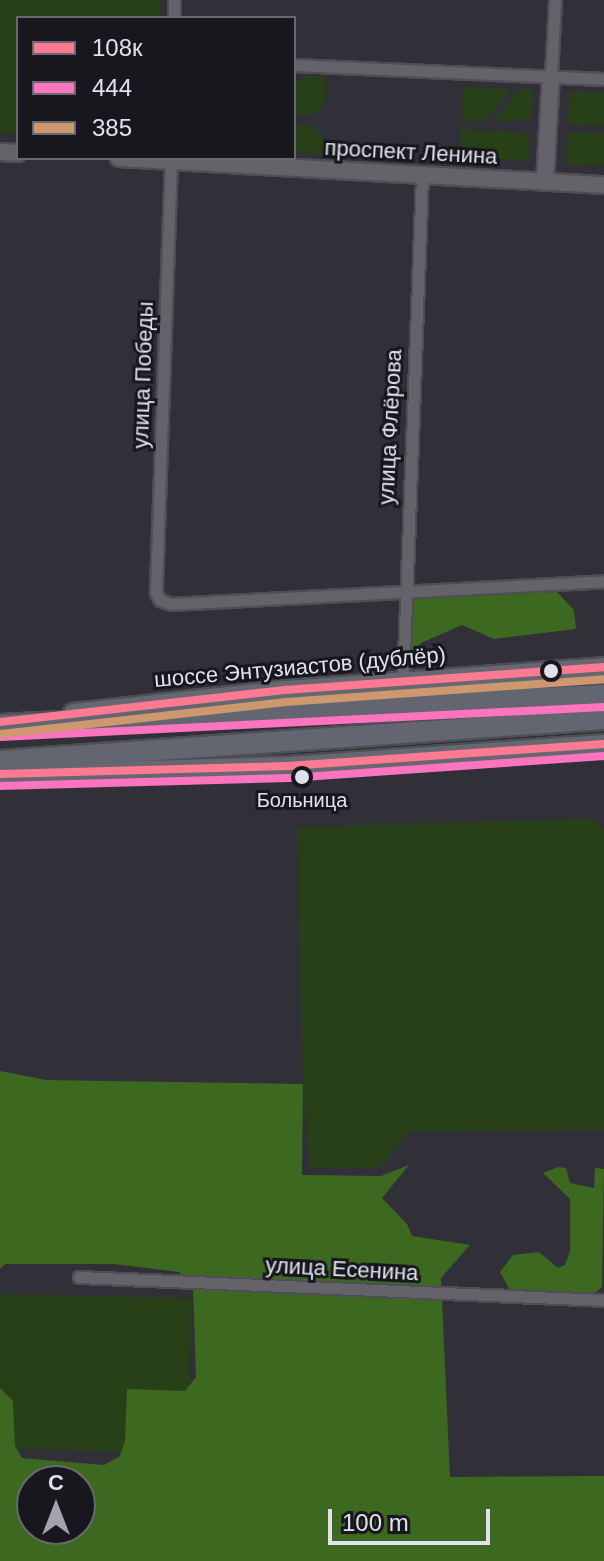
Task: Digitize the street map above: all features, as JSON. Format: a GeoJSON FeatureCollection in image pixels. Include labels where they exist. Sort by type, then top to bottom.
{"type":"FeatureCollection","features":[{"type":"Feature","properties":{"kind":"highway"},"geometry":{"type":"LineString","coordinates":[[0,724],[594,696]]}},
{"type":"Feature","properties":{"kind":"highway"},"geometry":{"type":"LineString","coordinates":[[0,761],[594,720]]}},
{"type":"Feature","properties":{"kind":"main road","name":"шоссе Энтузиастов (дублёр)"},"geometry":{"type":"LineString","coordinates":[[0,724],[199,697],[604,667]]}},
{"type":"Feature","properties":{"kind":"main road"},"geometry":{"type":"LineString","coordinates":[[0,774],[288,766],[604,744]]}},
{"type":"Feature","properties":{"kind":"street"},"geometry":{"type":"LineString","coordinates":[[545,182],[555,0]]}},
{"type":"Feature","properties":{"kind":"street"},"geometry":{"type":"LineString","coordinates":[[296,65],[604,79]]}},
{"type":"Feature","properties":{"kind":"street","name":"улица Победы"},"geometry":{"type":"LineString","coordinates":[[171,160],[156,593],[171,604],[402,591]]}},
{"type":"Feature","properties":{"kind":"street","name":"проспект Ленина"},"geometry":{"type":"LineString","coordinates":[[187,160],[604,185]]}},
{"type":"Feature","properties":{"kind":"street","name":"улица Флёрова"},"geometry":{"type":"LineString","coordinates":[[403,682],[402,591],[422,175]]}},
{"type":"Feature","properties":{"kind":"street"},"geometry":{"type":"LineString","coordinates":[[402,591],[604,581]]}},
{"type":"Feature","properties":{"kind":"street","name":"улица Есенина"},"geometry":{"type":"LineString","coordinates":[[79,1277],[604,1300]]}},
{"type":"Feature","properties":{"kind":"green space"},"geometry":{"type":"Polygon","coordinates":[[[0,0],[161,0],[160,16],[16,16],[16,134],[0,134],[0,0]]]}},
{"type":"Feature","properties":{"kind":"green space"},"geometry":{"type":"Polygon","coordinates":[[[303,76],[327,77],[325,104],[312,115],[296,114],[296,81],[302,81],[303,76]]]}},
{"type":"Feature","properties":{"kind":"green space"},"geometry":{"type":"Polygon","coordinates":[[[463,87],[511,89],[485,121],[462,120],[463,87]]]}},
{"type":"Feature","properties":{"kind":"green space"},"geometry":{"type":"Polygon","coordinates":[[[519,89],[533,90],[531,119],[493,122],[519,89]]]}},
{"type":"Feature","properties":{"kind":"green space"},"geometry":{"type":"Polygon","coordinates":[[[570,91],[604,93],[604,126],[568,124],[570,91]]]}},
{"type":"Feature","properties":{"kind":"green space"},"geometry":{"type":"Polygon","coordinates":[[[296,125],[311,126],[324,138],[323,154],[296,152],[296,125]]]}},
{"type":"Feature","properties":{"kind":"green space"},"geometry":{"type":"Polygon","coordinates":[[[461,129],[524,133],[530,138],[529,161],[460,158],[461,129]]]}},
{"type":"Feature","properties":{"kind":"green space"},"geometry":{"type":"Polygon","coordinates":[[[568,132],[604,134],[604,166],[566,164],[568,132]]]}},
{"type":"Feature","properties":{"kind":"green space"},"geometry":{"type":"Polygon","coordinates":[[[557,592],[574,610],[576,629],[494,639],[462,625],[421,643],[412,658],[409,653],[408,598],[557,592]]]}},
{"type":"Feature","properties":{"kind":"green space"},"geometry":{"type":"Polygon","coordinates":[[[593,819],[604,830],[604,1130],[411,1131],[379,1168],[310,1168],[303,1084],[297,827],[593,819]]]}},
{"type":"Feature","properties":{"kind":"green space"},"geometry":{"type":"Polygon","coordinates":[[[0,1071],[46,1080],[303,1084],[302,1175],[381,1176],[409,1165],[382,1198],[407,1224],[412,1236],[470,1245],[441,1278],[450,1477],[604,1476],[604,1561],[0,1561],[0,1388],[13,1401],[15,1446],[22,1458],[104,1465],[120,1456],[125,1441],[127,1389],[185,1391],[196,1377],[193,1286],[179,1272],[114,1264],[5,1264],[0,1269],[0,1071]]]}},
{"type":"Feature","properties":{"kind":"green space"},"geometry":{"type":"Polygon","coordinates":[[[558,1167],[566,1168],[570,1183],[594,1188],[595,1168],[604,1169],[602,1287],[591,1297],[511,1292],[500,1272],[513,1255],[539,1252],[558,1268],[565,1265],[570,1251],[570,1199],[543,1173],[558,1167]]]}},
{"type":"Feature","properties":{"kind":"green space"},"geometry":{"type":"Polygon","coordinates":[[[0,1294],[192,1298],[189,1400],[130,1452],[14,1448],[0,1414],[0,1294]]]}},
{"type":"Feature","properties":{"kind":"transit line","name":"108к"},"geometry":{"type":"LineString","coordinates":[[0,722],[285,690],[604,667]]}},
{"type":"Feature","properties":{"kind":"transit line","name":"385"},"geometry":{"type":"LineString","coordinates":[[1,734],[286,702],[604,679]]}},
{"type":"Feature","properties":{"kind":"transit line","name":"444"},"geometry":{"type":"LineString","coordinates":[[1,737],[604,707]]}},
{"type":"Feature","properties":{"kind":"transit line","name":"108к"},"geometry":{"type":"LineString","coordinates":[[0,774],[288,766],[604,744]]}},
{"type":"Feature","properties":{"kind":"transit line","name":"444"},"geometry":{"type":"LineString","coordinates":[[0,786],[289,778],[604,756]]}},
{"type":"Feature","properties":{"kind":"place","name":"Больница"},"geometry":{"type":"Point","coordinates":[302,777]}}]}
